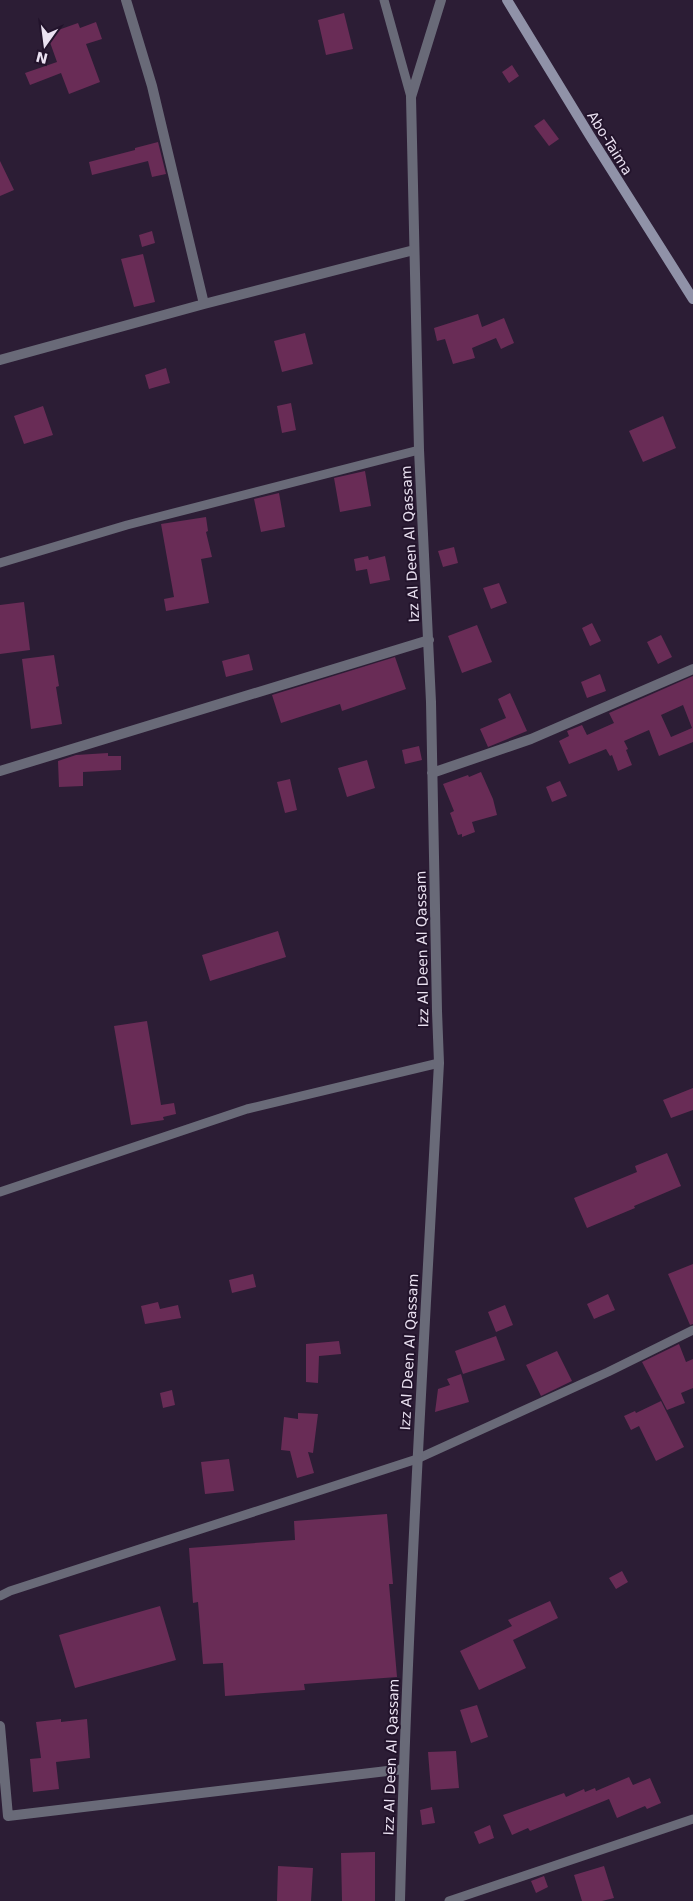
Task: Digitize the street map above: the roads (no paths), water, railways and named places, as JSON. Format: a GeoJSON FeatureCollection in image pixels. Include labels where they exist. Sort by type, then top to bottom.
{"type":"FeatureCollection","features":[{"type":"Feature","properties":{"kind":"street"},"geometry":{"type":"LineString","coordinates":[[126,0],[152,86],[204,304]]}},
{"type":"Feature","properties":{"kind":"street","name":"Izz Al Deen Al Qassam"},"geometry":{"type":"LineString","coordinates":[[400,1901],[417,1458],[439,1063],[429,640],[419,450],[411,97],[441,0]]}},
{"type":"Feature","properties":{"kind":"street","name":"Abo-Taima"},"geometry":{"type":"LineString","coordinates":[[507,0],[693,299]]}},
{"type":"Feature","properties":{"kind":"street"},"geometry":{"type":"LineString","coordinates":[[0,360],[204,304],[414,250]]}},
{"type":"Feature","properties":{"kind":"street"},"geometry":{"type":"LineString","coordinates":[[0,771],[429,640]]}},
{"type":"Feature","properties":{"kind":"street"},"geometry":{"type":"LineString","coordinates":[[432,772],[531,739],[693,669]]}},
{"type":"Feature","properties":{"kind":"street"},"geometry":{"type":"LineString","coordinates":[[0,1726],[8,1816],[404,1770]]}},
{"type":"Feature","properties":{"kind":"lane"},"geometry":{"type":"LineString","coordinates":[[384,0],[411,97]]}},
{"type":"Feature","properties":{"kind":"lane"},"geometry":{"type":"LineString","coordinates":[[0,562],[127,525],[419,450]]}},
{"type":"Feature","properties":{"kind":"lane"},"geometry":{"type":"LineString","coordinates":[[0,1192],[248,1109],[439,1063]]}},
{"type":"Feature","properties":{"kind":"lane"},"geometry":{"type":"LineString","coordinates":[[0,1596],[10,1591],[417,1458],[608,1372],[693,1330]]}},
{"type":"Feature","properties":{"kind":"lane"},"geometry":{"type":"LineString","coordinates":[[449,1901],[693,1819]]}}]}
